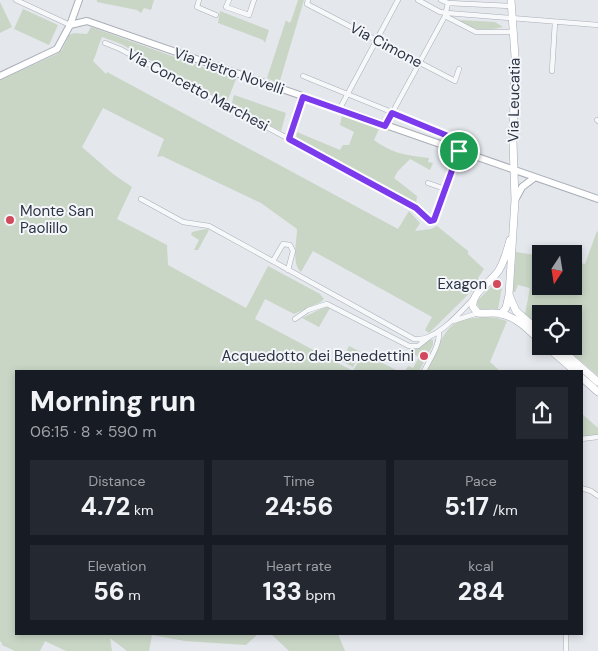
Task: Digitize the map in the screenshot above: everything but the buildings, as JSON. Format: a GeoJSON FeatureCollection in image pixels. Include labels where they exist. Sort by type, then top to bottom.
{"type":"FeatureCollection","features":[{"type":"Feature","properties":{"kind":"main road"},"geometry":{"type":"LineString","coordinates":[[70,25],[87,21],[78,10],[78,3]]}},
{"type":"Feature","properties":{"kind":"main road"},"geometry":{"type":"LineString","coordinates":[[0,76],[54,51],[70,25],[78,3]]}},
{"type":"Feature","properties":{"kind":"main road","name":"Via Leucatia"},"geometry":{"type":"LineString","coordinates":[[509,295],[515,200],[515,56],[511,3]]}},
{"type":"Feature","properties":{"kind":"main road","name":"Via Pietro Novelli"},"geometry":{"type":"LineString","coordinates":[[87,21],[598,199]]}},
{"type":"Feature","properties":{"kind":"main road"},"geometry":{"type":"LineString","coordinates":[[515,200],[522,187],[534,178]]}},
{"type":"Feature","properties":{"kind":"main road","name":"Via Leucatia"},"geometry":{"type":"LineString","coordinates":[[474,298],[496,275],[506,256],[513,229]]}},
{"type":"Feature","properties":{"kind":"main road"},"geometry":{"type":"LineString","coordinates":[[496,275],[504,274],[509,280]]}},
{"type":"Feature","properties":{"kind":"main road"},"geometry":{"type":"LineString","coordinates":[[501,314],[506,308],[509,295]]}},
{"type":"Feature","properties":{"kind":"main road"},"geometry":{"type":"LineString","coordinates":[[509,295],[516,311],[532,325]]}},
{"type":"Feature","properties":{"kind":"main road"},"geometry":{"type":"LineString","coordinates":[[474,298],[473,307],[478,313],[501,314],[521,324],[532,334]]}},
{"type":"Feature","properties":{"kind":"main road"},"geometry":{"type":"LineString","coordinates":[[556,355],[574,370]]}},
{"type":"Feature","properties":{"kind":"main road"},"geometry":{"type":"LineString","coordinates":[[567,355],[598,382]]}},
{"type":"Feature","properties":{"kind":"main road"},"geometry":{"type":"LineString","coordinates":[[583,379],[598,392]]}},
{"type":"Feature","properties":{"kind":"street"},"geometry":{"type":"LineString","coordinates":[[16,0],[70,25]]}},
{"type":"Feature","properties":{"kind":"street"},"geometry":{"type":"LineString","coordinates":[[199,0],[197,8],[216,15]]}},
{"type":"Feature","properties":{"kind":"street"},"geometry":{"type":"LineString","coordinates":[[229,0],[226,7],[249,15],[254,0]]}},
{"type":"Feature","properties":{"kind":"street","name":"Via Cimone"},"geometry":{"type":"LineString","coordinates":[[308,0],[307,4],[455,82],[459,68]]}},
{"type":"Feature","properties":{"kind":"street"},"geometry":{"type":"LineString","coordinates":[[339,110],[398,0]]}},
{"type":"Feature","properties":{"kind":"street"},"geometry":{"type":"LineString","coordinates":[[418,0],[476,32],[514,32]]}},
{"type":"Feature","properties":{"kind":"street"},"geometry":{"type":"LineString","coordinates":[[441,0],[448,3],[511,3]]}},
{"type":"Feature","properties":{"kind":"street"},"geometry":{"type":"LineString","coordinates":[[385,126],[446,15],[448,3]]}},
{"type":"Feature","properties":{"kind":"street"},"geometry":{"type":"LineString","coordinates":[[446,15],[598,25]]}},
{"type":"Feature","properties":{"kind":"street"},"geometry":{"type":"LineString","coordinates":[[552,70],[555,22]]}},
{"type":"Feature","properties":{"kind":"street","name":"Via Concetto Marchesi"},"geometry":{"type":"LineString","coordinates":[[105,43],[120,49],[416,208],[430,221],[434,220],[445,189]]}},
{"type":"Feature","properties":{"kind":"street"},"geometry":{"type":"LineString","coordinates":[[303,76],[463,142]]}},
{"type":"Feature","properties":{"kind":"street","name":"Via Concetto Marchesi"},"geometry":{"type":"LineString","coordinates":[[289,139],[303,97]]}},
{"type":"Feature","properties":{"kind":"street"},"geometry":{"type":"LineString","coordinates":[[444,146],[448,136]]}},
{"type":"Feature","properties":{"kind":"street"},"geometry":{"type":"LineString","coordinates":[[428,184],[445,189],[459,151]]}},
{"type":"Feature","properties":{"kind":"street"},"geometry":{"type":"LineString","coordinates":[[141,199],[183,222],[208,226],[414,339],[420,340],[429,337]]}},
{"type":"Feature","properties":{"kind":"street"},"geometry":{"type":"LineString","coordinates":[[273,261],[283,244],[290,245],[293,251],[288,270]]}},
{"type":"Feature","properties":{"kind":"street"},"geometry":{"type":"LineString","coordinates":[[295,319],[308,310],[327,304],[406,345],[418,346],[448,324],[474,298]]}},
{"type":"Feature","properties":{"kind":"street"},"geometry":{"type":"LineString","coordinates":[[448,324],[462,317],[478,313]]}},
{"type":"Feature","properties":{"kind":"street"},"geometry":{"type":"LineString","coordinates":[[424,370],[440,338],[439,331]]}},
{"type":"Feature","properties":{"kind":"street"},"geometry":{"type":"LineString","coordinates":[[406,345],[411,344],[414,339]]}},
{"type":"Feature","properties":{"kind":"street"},"geometry":{"type":"LineString","coordinates":[[583,439],[598,437]]}},
{"type":"Feature","properties":{"kind":"street"},"geometry":{"type":"LineString","coordinates":[[583,488],[591,490],[598,496]]}},
{"type":"Feature","properties":{"kind":"street"},"geometry":{"type":"LineString","coordinates":[[566,635],[566,651]]}},
{"type":"Feature","properties":{"kind":"green space"},"geometry":{"type":"Polygon","coordinates":[[[97,0],[154,0],[151,10],[144,8],[141,13],[137,10],[97,2],[97,0]]]}},
{"type":"Feature","properties":{"kind":"green space"},"geometry":{"type":"Polygon","coordinates":[[[298,0],[304,0],[279,84],[267,78],[286,20],[289,23],[291,21],[298,0]]]}},
{"type":"Feature","properties":{"kind":"green space"},"geometry":{"type":"Polygon","coordinates":[[[0,2],[12,27],[0,33],[0,2]]]}},
{"type":"Feature","properties":{"kind":"green space"},"geometry":{"type":"Polygon","coordinates":[[[23,9],[58,25],[49,45],[14,29],[23,9]]]}},
{"type":"Feature","properties":{"kind":"green space"},"geometry":{"type":"Polygon","coordinates":[[[220,11],[269,30],[265,43],[263,40],[218,23],[220,11]]]}},
{"type":"Feature","properties":{"kind":"green space"},"geometry":{"type":"Polygon","coordinates":[[[460,20],[495,22],[503,27],[480,29],[464,24],[460,20]]]}},
{"type":"Feature","properties":{"kind":"green space"},"geometry":{"type":"Polygon","coordinates":[[[91,27],[236,79],[227,102],[121,44],[102,37],[93,61],[106,74],[107,72],[398,229],[409,211],[420,223],[415,231],[431,229],[437,226],[468,251],[468,254],[484,269],[478,278],[481,282],[429,333],[425,330],[432,317],[313,251],[301,272],[295,258],[297,229],[261,203],[162,156],[157,157],[164,139],[103,108],[82,147],[113,174],[132,187],[117,219],[167,245],[168,265],[246,308],[268,266],[320,294],[324,299],[321,302],[294,314],[265,299],[255,319],[351,370],[15,370],[15,635],[152,635],[149,651],[127,651],[110,638],[112,651],[66,651],[45,641],[40,651],[15,651],[2,645],[0,641],[0,80],[57,54],[62,50],[69,35],[74,33],[87,34],[91,27]]]}},
{"type":"Feature","properties":{"kind":"green space"},"geometry":{"type":"Polygon","coordinates":[[[234,95],[286,113],[281,131],[231,107],[234,95]]]}},
{"type":"Feature","properties":{"kind":"green space"},"geometry":{"type":"Polygon","coordinates":[[[342,115],[379,129],[374,140],[387,148],[406,155],[429,158],[428,162],[433,163],[430,170],[410,159],[394,178],[417,196],[416,205],[296,141],[297,132],[340,150],[343,145],[349,145],[354,132],[340,125],[342,115]]]}},
{"type":"Feature","properties":{"kind":"green space"},"geometry":{"type":"Polygon","coordinates":[[[209,230],[198,250],[194,250],[199,240],[191,235],[192,232],[209,230]]]}},
{"type":"Feature","properties":{"kind":"green space"},"geometry":{"type":"Polygon","coordinates":[[[597,231],[598,376],[574,355],[582,355],[582,305],[532,305],[532,320],[525,314],[530,288],[518,285],[515,292],[513,292],[516,252],[532,255],[532,295],[582,295],[582,263],[585,264],[597,231]]]}},
{"type":"Feature","properties":{"kind":"green space"},"geometry":{"type":"Polygon","coordinates":[[[494,284],[502,287],[498,309],[480,309],[477,304],[478,300],[494,284]]]}},
{"type":"Feature","properties":{"kind":"green space"},"geometry":{"type":"Polygon","coordinates":[[[325,307],[330,308],[319,327],[302,318],[325,307]]]}},
{"type":"Feature","properties":{"kind":"green space"},"geometry":{"type":"Polygon","coordinates":[[[485,317],[507,321],[490,362],[499,370],[426,370],[450,327],[469,319],[485,317]]]}},
{"type":"Feature","properties":{"kind":"green space"},"geometry":{"type":"Polygon","coordinates":[[[433,340],[433,345],[420,370],[406,370],[408,366],[413,368],[419,357],[413,354],[413,350],[433,340]]]}},
{"type":"Feature","properties":{"kind":"green space"},"geometry":{"type":"Polygon","coordinates":[[[349,346],[361,352],[353,367],[337,359],[339,354],[345,354],[349,346]]]}},
{"type":"Feature","properties":{"kind":"green space"},"geometry":{"type":"Polygon","coordinates":[[[363,353],[396,370],[354,370],[363,353]]]}},
{"type":"Feature","properties":{"kind":"green space"},"geometry":{"type":"Polygon","coordinates":[[[583,415],[598,428],[598,436],[583,437],[583,415]]]}},
{"type":"Feature","properties":{"kind":"green space"},"geometry":{"type":"Polygon","coordinates":[[[152,635],[257,635],[246,645],[185,641],[152,635]]]}},
{"type":"Feature","properties":{"kind":"green space"},"geometry":{"type":"Polygon","coordinates":[[[272,635],[338,635],[345,651],[289,651],[272,635]]]}},
{"type":"Feature","properties":{"kind":"place","name":"Monte San Paolillo"},"geometry":{"type":"Point","coordinates":[10,220]}},
{"type":"Feature","properties":{"kind":"place","name":"Exagon"},"geometry":{"type":"Point","coordinates":[497,284]}},
{"type":"Feature","properties":{"kind":"place","name":"Acquedotto dei Benedettini"},"geometry":{"type":"Point","coordinates":[424,356]}},
{"type":"Feature","properties":{"kind":"route"},"geometry":{"type":"LineString","coordinates":[[303,97],[385,126],[392,113],[448,136],[444,146],[459,151],[434,220],[430,221],[416,208],[289,139],[303,97]]}}]}
